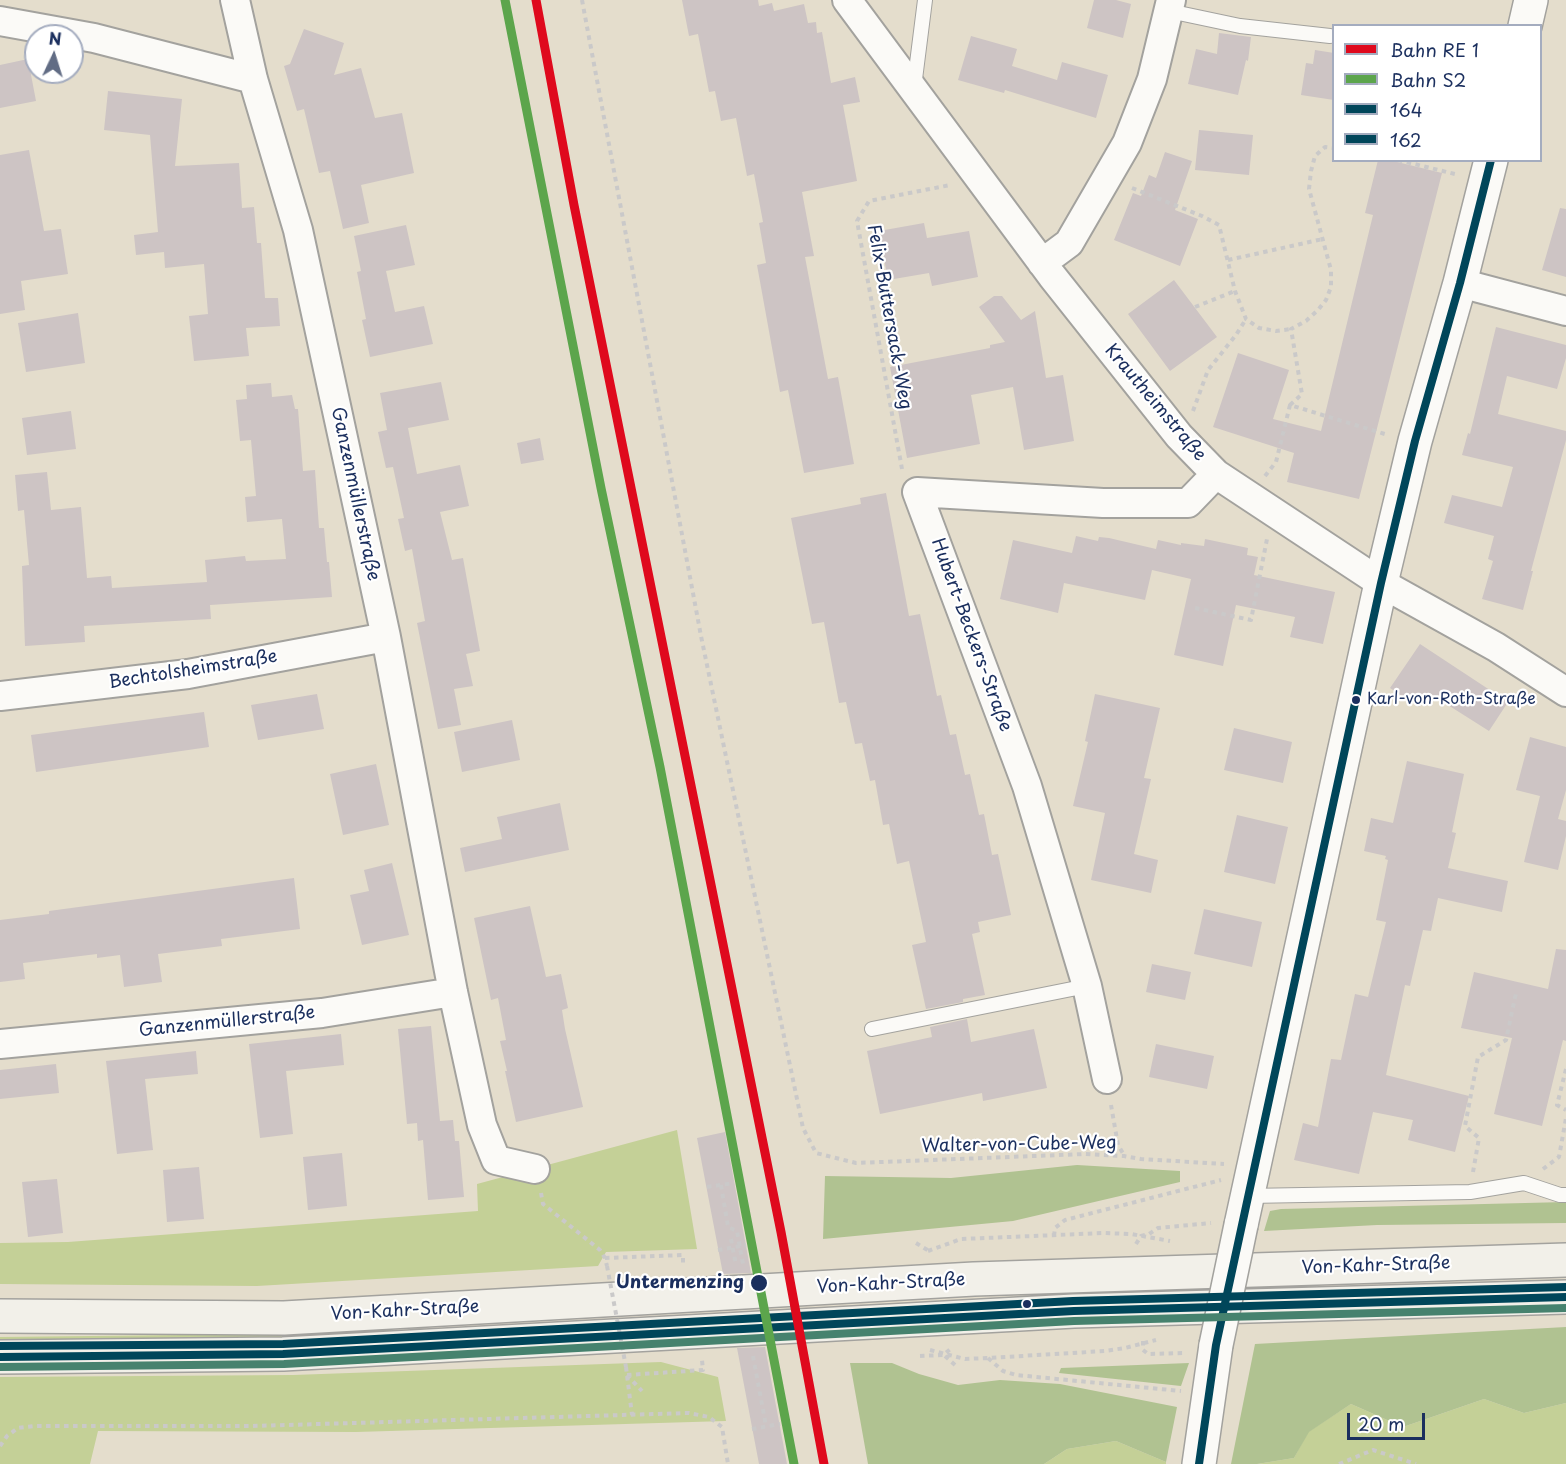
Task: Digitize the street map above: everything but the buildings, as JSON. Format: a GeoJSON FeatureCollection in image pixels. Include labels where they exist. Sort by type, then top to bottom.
{"type":"FeatureCollection","features":[{"type":"Feature","properties":{"kind":"main road","name":"Von-Kahr-Straße"},"geometry":{"type":"LineString","coordinates":[[0,1316],[284,1318],[974,1279],[1566,1260]]}},
{"type":"Feature","properties":{"kind":"main road","name":"Von-Kahr-Straße"},"geometry":{"type":"LineString","coordinates":[[0,1357],[283,1354],[1074,1311],[1566,1297]]}},
{"type":"Feature","properties":{"kind":"street","name":"Ganzenmüllerstraße"},"geometry":{"type":"LineString","coordinates":[[235,0],[253,79],[298,230],[386,637],[453,992],[482,1125],[496,1160],[535,1169]]}},
{"type":"Feature","properties":{"kind":"street","name":"Krautheimstraße"},"geometry":{"type":"LineString","coordinates":[[847,0],[1042,263],[1179,436],[1216,474],[1381,583],[1496,647],[1566,692]]}},
{"type":"Feature","properties":{"kind":"street"},"geometry":{"type":"LineString","coordinates":[[1525,24],[1531,0]]}},
{"type":"Feature","properties":{"kind":"street"},"geometry":{"type":"LineString","coordinates":[[1042,263],[1069,243],[1127,143],[1152,79],[1170,5]]}},
{"type":"Feature","properties":{"kind":"street"},"geometry":{"type":"LineString","coordinates":[[0,21],[94,38],[253,79]]}},
{"type":"Feature","properties":{"kind":"street"},"geometry":{"type":"LineString","coordinates":[[1199,1464],[1203,1349],[1233,1206],[1255,1165],[1381,583],[1415,441],[1489,171]]}},
{"type":"Feature","properties":{"kind":"street"},"geometry":{"type":"LineString","coordinates":[[1460,283],[1566,311]]}},
{"type":"Feature","properties":{"kind":"street"},"geometry":{"type":"LineString","coordinates":[[917,492],[1082,502],[1188,503],[1216,474]]}},
{"type":"Feature","properties":{"kind":"street","name":"Hubert-Beckers-Straße"},"geometry":{"type":"LineString","coordinates":[[917,492],[1027,786],[1086,986],[1107,1079]]}},
{"type":"Feature","properties":{"kind":"street","name":"Bechtolsheimstraße"},"geometry":{"type":"LineString","coordinates":[[0,696],[188,674],[386,637]]}},
{"type":"Feature","properties":{"kind":"street","name":"Ganzenmüllerstraße"},"geometry":{"type":"LineString","coordinates":[[0,1044],[322,1013],[453,992]]}},
{"type":"Feature","properties":{"kind":"lane"},"geometry":{"type":"LineString","coordinates":[[913,91],[925,0]]}},
{"type":"Feature","properties":{"kind":"lane"},"geometry":{"type":"LineString","coordinates":[[1170,5],[1240,26],[1330,36]]}},
{"type":"Feature","properties":{"kind":"lane"},"geometry":{"type":"LineString","coordinates":[[872,1029],[1086,986]]}},
{"type":"Feature","properties":{"kind":"lane"},"geometry":{"type":"LineString","coordinates":[[1233,1206],[1470,1192],[1524,1183],[1566,1195]]}},
{"type":"Feature","properties":{"kind":"path","name":"Walter-von-Cube-Weg"},"geometry":{"type":"LineString","coordinates":[[582,0],[701,636],[803,1128],[816,1153],[856,1163],[1085,1154],[1255,1165]]}},
{"type":"Feature","properties":{"kind":"path"},"geometry":{"type":"LineString","coordinates":[[1107,178],[1219,225],[1235,291],[1246,319],[1260,328],[1276,331],[1291,329],[1306,321],[1318,310],[1326,300],[1331,287],[1331,270],[1309,189],[1315,156],[1325,147],[1332,148]]}},
{"type":"Feature","properties":{"kind":"path"},"geometry":{"type":"LineString","coordinates":[[1415,162],[1489,171]]}},
{"type":"Feature","properties":{"kind":"path","name":"Felix-Buttersack-Weg"},"geometry":{"type":"LineString","coordinates":[[917,492],[904,478],[856,221],[869,201],[956,184]]}},
{"type":"Feature","properties":{"kind":"path"},"geometry":{"type":"LineString","coordinates":[[1228,260],[1323,239]]}},
{"type":"Feature","properties":{"kind":"path"},"geometry":{"type":"LineString","coordinates":[[1195,308],[1235,291]]}},
{"type":"Feature","properties":{"kind":"path"},"geometry":{"type":"LineString","coordinates":[[1190,418],[1208,370],[1246,319]]}},
{"type":"Feature","properties":{"kind":"path"},"geometry":{"type":"LineString","coordinates":[[1264,477],[1276,462],[1290,405],[1302,394],[1291,329]]}},
{"type":"Feature","properties":{"kind":"path"},"geometry":{"type":"LineString","coordinates":[[1290,405],[1415,441]]}},
{"type":"Feature","properties":{"kind":"path"},"geometry":{"type":"LineString","coordinates":[[1195,608],[1251,620],[1268,537]]}},
{"type":"Feature","properties":{"kind":"path"},"geometry":{"type":"LineString","coordinates":[[1470,1192],[1479,1138],[1465,1126],[1478,1057],[1506,1040],[1516,993]]}},
{"type":"Feature","properties":{"kind":"path"},"geometry":{"type":"LineString","coordinates":[[1566,1070],[1557,1105],[1566,1110]]}},
{"type":"Feature","properties":{"kind":"path"},"geometry":{"type":"LineString","coordinates":[[1107,1079],[1118,1145],[1124,1156]]}},
{"type":"Feature","properties":{"kind":"path"},"geometry":{"type":"LineString","coordinates":[[1524,1183],[1559,1157],[1566,1118]]}},
{"type":"Feature","properties":{"kind":"path"},"geometry":{"type":"LineString","coordinates":[[535,1169],[543,1204],[600,1250],[605,1258],[626,1367],[632,1415]]}},
{"type":"Feature","properties":{"kind":"path"},"geometry":{"type":"LineString","coordinates":[[707,1187],[734,1183]]}},
{"type":"Feature","properties":{"kind":"path"},"geometry":{"type":"LineString","coordinates":[[721,1185],[728,1227],[737,1231],[743,1264],[736,1269],[731,1239],[732,1248]]}},
{"type":"Feature","properties":{"kind":"path"},"geometry":{"type":"LineString","coordinates":[[1054,1236],[1055,1228],[1065,1220],[1233,1206]]}},
{"type":"Feature","properties":{"kind":"path"},"geometry":{"type":"LineString","coordinates":[[1129,1250],[1135,1246],[1141,1236],[1158,1228],[1233,1206]]}},
{"type":"Feature","properties":{"kind":"path"},"geometry":{"type":"LineString","coordinates":[[718,1250],[746,1245]]}},
{"type":"Feature","properties":{"kind":"path"},"geometry":{"type":"LineString","coordinates":[[605,1258],[683,1255],[683,1267]]}},
{"type":"Feature","properties":{"kind":"path"},"geometry":{"type":"LineString","coordinates":[[1142,1335],[1143,1350],[1149,1354],[1203,1349]]}},
{"type":"Feature","properties":{"kind":"path"},"geometry":{"type":"LineString","coordinates":[[920,1356],[943,1355],[953,1347],[964,1345]]}},
{"type":"Feature","properties":{"kind":"path"},"geometry":{"type":"LineString","coordinates":[[753,1353],[766,1426]]}},
{"type":"Feature","properties":{"kind":"path"},"geometry":{"type":"LineString","coordinates":[[943,1355],[956,1366]]}},
{"type":"Feature","properties":{"kind":"path"},"geometry":{"type":"LineString","coordinates":[[627,1375],[703,1370],[702,1356]]}},
{"type":"Feature","properties":{"kind":"path"},"geometry":{"type":"LineString","coordinates":[[988,1358],[1003,1371],[1016,1374],[1189,1391]]}},
{"type":"Feature","properties":{"kind":"path"},"geometry":{"type":"LineString","coordinates":[[627,1375],[642,1391]]}},
{"type":"Feature","properties":{"kind":"path"},"geometry":{"type":"LineString","coordinates":[[0,1446],[7,1436],[18,1428],[34,1426],[253,1426],[689,1413],[709,1417],[722,1427],[728,1464]]}},
{"type":"Feature","properties":{"kind":"path"},"geometry":{"type":"LineString","coordinates":[[752,1429],[780,1424]]}},
{"type":"Feature","properties":{"kind":"path"},"geometry":{"type":"LineString","coordinates":[[1339,1464],[1373,1450],[1416,1464]]}},
{"type":"Feature","properties":{"kind":"green space"},"geometry":{"type":"Polygon","coordinates":[[[677,1130],[697,1249],[606,1252],[598,1266],[257,1286],[0,1284],[0,1243],[68,1242],[478,1211],[477,1184],[677,1130]]]}},
{"type":"Feature","properties":{"kind":"green space"},"geometry":{"type":"Polygon","coordinates":[[[1077,1165],[1180,1171],[1180,1182],[1013,1221],[823,1239],[825,1176],[951,1178],[1077,1165]]]}},
{"type":"Feature","properties":{"kind":"green space"},"geometry":{"type":"Polygon","coordinates":[[[1566,1202],[1566,1223],[1377,1225],[1264,1231],[1270,1211],[1281,1209],[1566,1202]]]}},
{"type":"Feature","properties":{"kind":"green space"},"geometry":{"type":"Polygon","coordinates":[[[1566,1327],[1566,1403],[1524,1413],[1484,1399],[1403,1427],[1351,1404],[1309,1432],[1294,1458],[1257,1464],[1231,1464],[1255,1344],[1566,1327]]]}},
{"type":"Feature","properties":{"kind":"green space"},"geometry":{"type":"Polygon","coordinates":[[[391,1330],[391,1339],[0,1347],[0,1337],[273,1334],[391,1330]]]}},
{"type":"Feature","properties":{"kind":"green space"},"geometry":{"type":"Polygon","coordinates":[[[661,1362],[718,1377],[726,1421],[356,1432],[98,1431],[90,1464],[0,1464],[0,1377],[293,1375],[661,1362]]]}},
{"type":"Feature","properties":{"kind":"green space"},"geometry":{"type":"Polygon","coordinates":[[[850,1363],[892,1363],[919,1374],[958,1385],[1000,1380],[1060,1384],[1177,1407],[1166,1462],[1116,1441],[1067,1449],[1044,1464],[868,1464],[850,1363]]]}},
{"type":"Feature","properties":{"kind":"green space"},"geometry":{"type":"Polygon","coordinates":[[[1189,1363],[1181,1386],[1059,1373],[1061,1368],[1189,1363]]]}},
{"type":"Feature","properties":{"kind":"green space"},"geometry":{"type":"Polygon","coordinates":[[[1484,1399],[1524,1413],[1566,1403],[1566,1464],[1257,1464],[1294,1458],[1308,1432],[1351,1404],[1403,1427],[1484,1399]]]}},
{"type":"Feature","properties":{"kind":"green space"},"geometry":{"type":"Polygon","coordinates":[[[1116,1441],[1166,1462],[1166,1464],[1044,1464],[1067,1449],[1116,1441]]]}},
{"type":"Feature","properties":{"kind":"transit line"},"geometry":{"type":"LineString","coordinates":[[536,0],[574,205],[781,1232],[824,1464]]}},
{"type":"Feature","properties":{"kind":"transit line","name":"162"},"geometry":{"type":"LineString","coordinates":[[1199,1464],[1216,1345],[1381,583],[1415,441],[1460,283],[1490,162]]}},
{"type":"Feature","properties":{"kind":"transit line"},"geometry":{"type":"LineString","coordinates":[[0,1346],[283,1344],[1073,1301],[1566,1287]]}},
{"type":"Feature","properties":{"kind":"transit line","name":"164"},"geometry":{"type":"LineString","coordinates":[[0,1357],[283,1354],[1074,1311],[1566,1297]]}},
{"type":"Feature","properties":{"kind":"transit line"},"geometry":{"type":"LineString","coordinates":[[0,1367],[284,1364],[1074,1321],[1566,1308]]}},
{"type":"Feature","properties":{"kind":"rail line","name":"S2"},"geometry":{"type":"LineString","coordinates":[[505,0],[601,488],[660,767],[794,1464]]}},
{"type":"Feature","properties":{"kind":"place","name":"Karl-von-Roth-Straße"},"geometry":{"type":"Point","coordinates":[1356,700]}},
{"type":"Feature","properties":{"kind":"place","name":"Untermenzing"},"geometry":{"type":"Point","coordinates":[759,1283]}}]}
